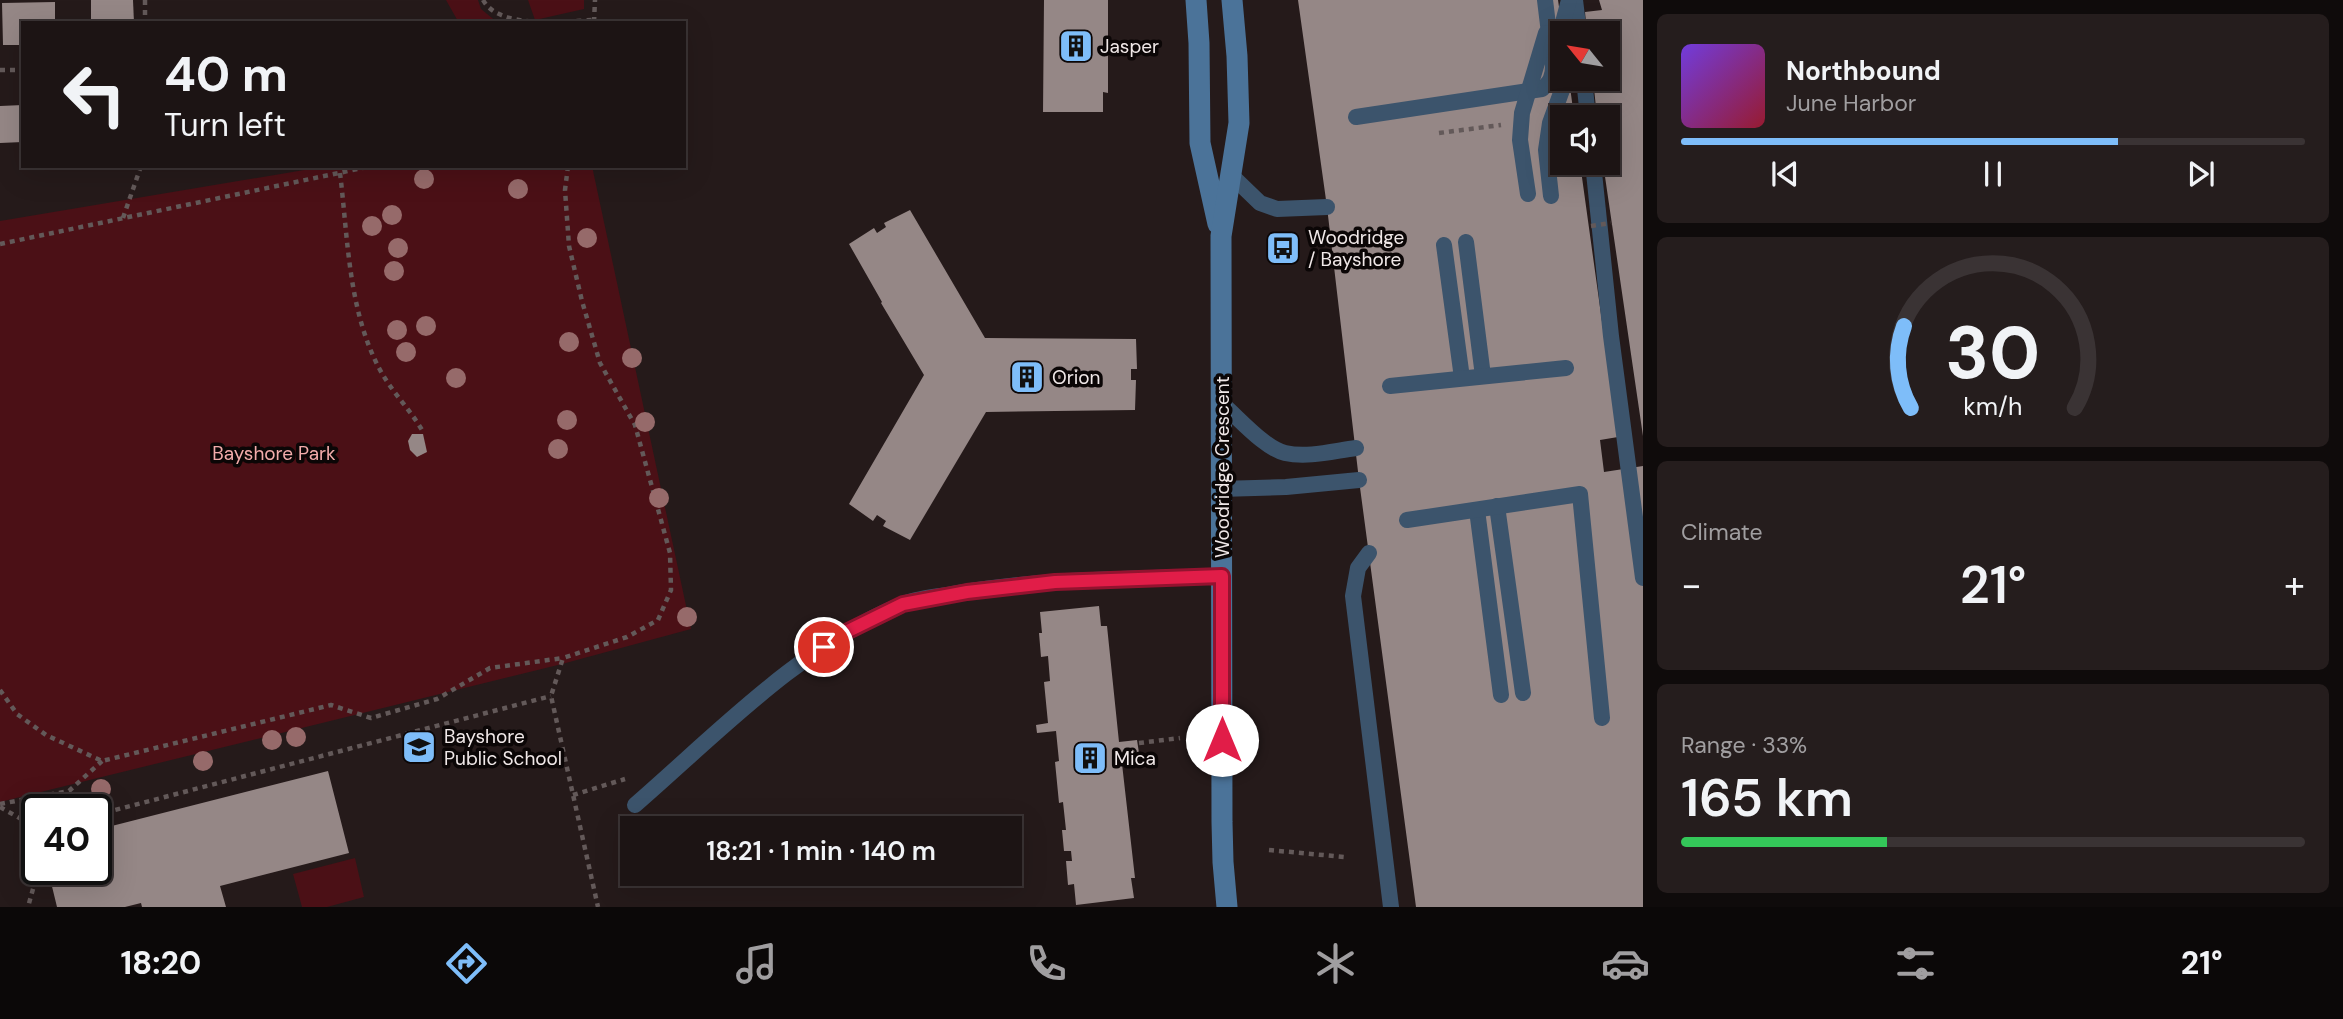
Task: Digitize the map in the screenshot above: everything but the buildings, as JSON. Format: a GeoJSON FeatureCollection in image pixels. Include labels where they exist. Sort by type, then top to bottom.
{"type":"FeatureCollection","features":[{"type":"Feature","properties":{"kind":"street","name":"Woodridge Crescent"},"geometry":{"type":"LineString","coordinates":[[1196,0],[1200,143],[1221,236]]}},
{"type":"Feature","properties":{"kind":"street","name":"Woodridge Crescent"},"geometry":{"type":"LineString","coordinates":[[1227,907],[1222,822],[1221,236],[1240,123],[1232,0]]}},
{"type":"Feature","properties":{"kind":"lane"},"geometry":{"type":"LineString","coordinates":[[1356,117],[1542,89],[1553,75],[1545,0]]}},
{"type":"Feature","properties":{"kind":"lane"},"geometry":{"type":"LineString","coordinates":[[1528,194],[1520,140],[1522,113],[1555,0]]}},
{"type":"Feature","properties":{"kind":"lane"},"geometry":{"type":"LineString","coordinates":[[1563,21],[1569,0]]}},
{"type":"Feature","properties":{"kind":"lane"},"geometry":{"type":"LineString","coordinates":[[1575,0],[1578,21]]}},
{"type":"Feature","properties":{"kind":"lane"},"geometry":{"type":"LineString","coordinates":[[1551,196],[1546,150],[1550,124],[1562,91]]}},
{"type":"Feature","properties":{"kind":"lane"},"geometry":{"type":"LineString","coordinates":[[1231,175],[1261,203],[1277,209],[1327,207]]}},
{"type":"Feature","properties":{"kind":"lane"},"geometry":{"type":"LineString","coordinates":[[1594,175],[1611,336],[1643,578]]}},
{"type":"Feature","properties":{"kind":"lane"},"geometry":{"type":"LineString","coordinates":[[1466,242],[1483,376]]}},
{"type":"Feature","properties":{"kind":"lane"},"geometry":{"type":"LineString","coordinates":[[1444,244],[1462,378]]}},
{"type":"Feature","properties":{"kind":"lane"},"geometry":{"type":"LineString","coordinates":[[1390,386],[1566,368]]}},
{"type":"Feature","properties":{"kind":"lane"},"geometry":{"type":"LineString","coordinates":[[1221,403],[1269,446],[1283,453],[1304,455],[1356,448]]}},
{"type":"Feature","properties":{"kind":"lane"},"geometry":{"type":"LineString","coordinates":[[1220,489],[1286,487],[1359,480]]}},
{"type":"Feature","properties":{"kind":"lane"},"geometry":{"type":"LineString","coordinates":[[1407,520],[1580,494],[1602,718]]}},
{"type":"Feature","properties":{"kind":"lane"},"geometry":{"type":"LineString","coordinates":[[1497,506],[1523,694]]}},
{"type":"Feature","properties":{"kind":"lane"},"geometry":{"type":"LineString","coordinates":[[1477,510],[1501,695]]}},
{"type":"Feature","properties":{"kind":"lane"},"geometry":{"type":"LineString","coordinates":[[1369,553],[1358,568],[1353,596],[1391,907]]}},
{"type":"Feature","properties":{"kind":"lane"},"geometry":{"type":"LineString","coordinates":[[635,805],[771,685],[842,634],[903,604],[993,587],[1222,576]]}},
{"type":"Feature","properties":{"kind":"path"},"geometry":{"type":"LineString","coordinates":[[145,0],[145,21]]}},
{"type":"Feature","properties":{"kind":"path"},"geometry":{"type":"LineString","coordinates":[[483,0],[487,7],[502,17],[529,21]]}},
{"type":"Feature","properties":{"kind":"path"},"geometry":{"type":"LineString","coordinates":[[594,21],[595,0]]}},
{"type":"Feature","properties":{"kind":"path"},"geometry":{"type":"LineString","coordinates":[[0,70],[21,70]]}},
{"type":"Feature","properties":{"kind":"path"},"geometry":{"type":"LineString","coordinates":[[1439,133],[1499,125],[1511,128]]}},
{"type":"Feature","properties":{"kind":"path"},"geometry":{"type":"LineString","coordinates":[[123,218],[140,168]]}},
{"type":"Feature","properties":{"kind":"path"},"geometry":{"type":"LineString","coordinates":[[0,244],[363,168]]}},
{"type":"Feature","properties":{"kind":"path"},"geometry":{"type":"LineString","coordinates":[[0,806],[69,791],[102,761],[331,705],[371,718],[438,699],[490,668],[563,658],[627,637],[659,620],[671,590],[670,552],[635,425],[600,363],[582,301],[569,246],[565,190],[568,168]]}},
{"type":"Feature","properties":{"kind":"path"},"geometry":{"type":"LineString","coordinates":[[341,173],[352,285],[364,330],[378,366],[393,392],[410,408],[422,430]]}},
{"type":"Feature","properties":{"kind":"path"},"geometry":{"type":"LineString","coordinates":[[1591,226],[1611,223]]}},
{"type":"Feature","properties":{"kind":"path"},"geometry":{"type":"LineString","coordinates":[[563,658],[551,696],[598,907]]}},
{"type":"Feature","properties":{"kind":"path"},"geometry":{"type":"LineString","coordinates":[[0,690],[17,714],[46,735],[102,761]]}},
{"type":"Feature","properties":{"kind":"path"},"geometry":{"type":"LineString","coordinates":[[112,812],[551,696]]}},
{"type":"Feature","properties":{"kind":"path"},"geometry":{"type":"LineString","coordinates":[[1139,743],[1180,738]]}},
{"type":"Feature","properties":{"kind":"path"},"geometry":{"type":"LineString","coordinates":[[573,794],[625,779]]}},
{"type":"Feature","properties":{"kind":"path"},"geometry":{"type":"LineString","coordinates":[[0,806],[21,819]]}},
{"type":"Feature","properties":{"kind":"path"},"geometry":{"type":"LineString","coordinates":[[1269,850],[1345,857]]}},
{"type":"Feature","properties":{"kind":"path"},"geometry":{"type":"LineString","coordinates":[[28,907],[34,885]]}},
{"type":"Feature","properties":{"kind":"green space"},"geometry":{"type":"Polygon","coordinates":[[[446,0],[478,0],[481,9],[496,21],[458,21],[446,0]]]}},
{"type":"Feature","properties":{"kind":"green space"},"geometry":{"type":"Polygon","coordinates":[[[528,0],[584,0],[584,9],[535,20],[528,0]]]}},
{"type":"Feature","properties":{"kind":"green space","name":"Bayshore Park"},"geometry":{"type":"Polygon","coordinates":[[[316,168],[592,168],[691,629],[562,664],[33,794],[21,794],[21,797],[0,802],[0,221],[316,168]]]}},
{"type":"Feature","properties":{"kind":"green space"},"geometry":{"type":"Polygon","coordinates":[[[355,858],[364,897],[327,907],[302,907],[293,874],[355,858]]]}},
{"type":"Feature","properties":{"kind":"place","name":"Jasper"},"geometry":{"type":"Point","coordinates":[1076,46]}},
{"type":"Feature","properties":{"kind":"place","name":"Woodridge / Bayshore"},"geometry":{"type":"Point","coordinates":[1283,248]}},
{"type":"Feature","properties":{"kind":"place","name":"Orion"},"geometry":{"type":"Point","coordinates":[1027,377]}},
{"type":"Feature","properties":{"kind":"place","name":"Bayshore Public School"},"geometry":{"type":"Point","coordinates":[419,747]}},
{"type":"Feature","properties":{"kind":"place","name":"Mica"},"geometry":{"type":"Point","coordinates":[1090,758]}},
{"type":"Feature","properties":{"kind":"route"},"geometry":{"type":"LineString","coordinates":[[824,647],[842,634],[903,604],[993,587],[1222,576],[1222,740]]}}]}
